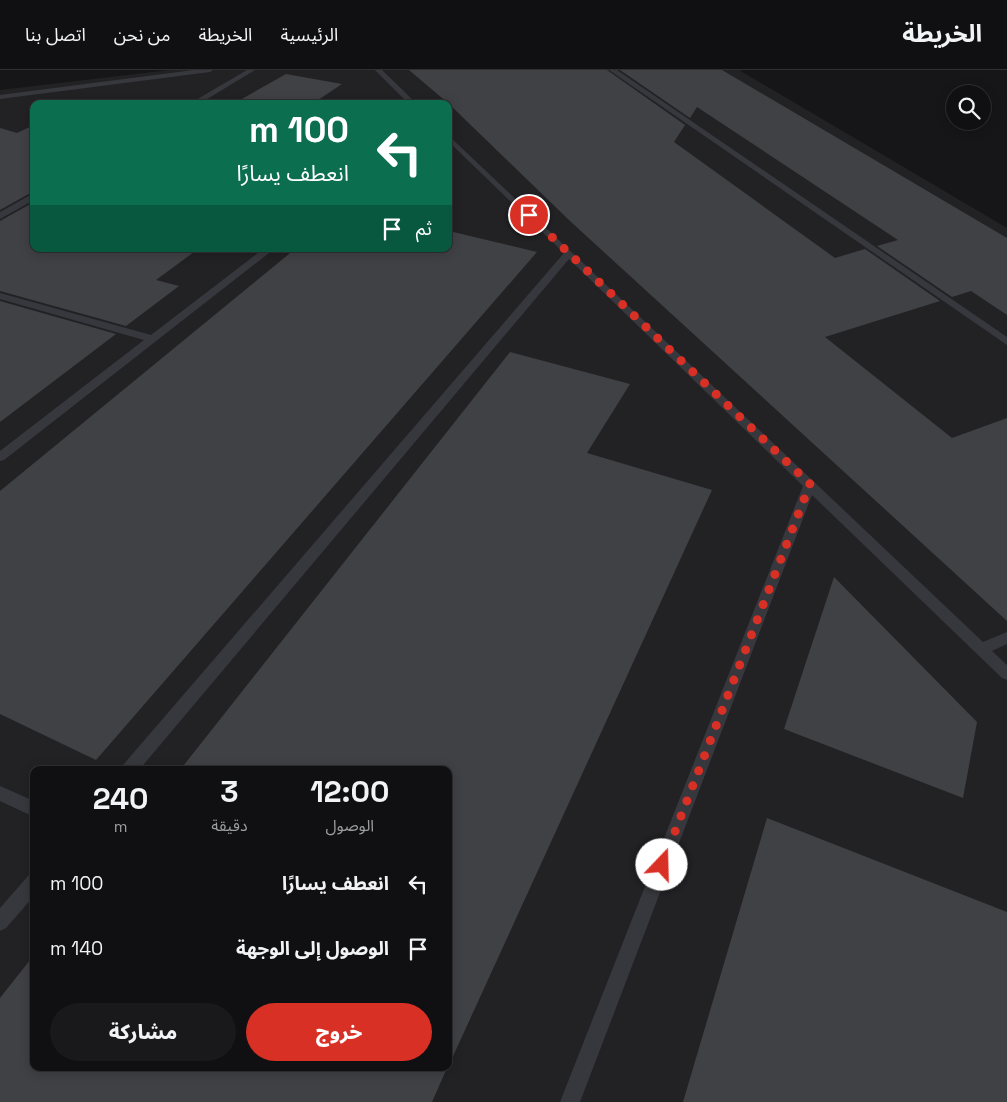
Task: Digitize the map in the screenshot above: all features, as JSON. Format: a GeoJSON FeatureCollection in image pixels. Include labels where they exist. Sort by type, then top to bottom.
{"type":"FeatureCollection","features":[{"type":"Feature","properties":{"kind":"lane"},"geometry":{"type":"LineString","coordinates":[[0,97],[210,70]]}},
{"type":"Feature","properties":{"kind":"lane"},"geometry":{"type":"LineString","coordinates":[[201,100],[252,70]]}},
{"type":"Feature","properties":{"kind":"lane"},"geometry":{"type":"LineString","coordinates":[[378,70],[409,100]]}},
{"type":"Feature","properties":{"kind":"lane"},"geometry":{"type":"LineString","coordinates":[[612,70],[1007,342]]}},
{"type":"Feature","properties":{"kind":"lane"},"geometry":{"type":"LineString","coordinates":[[452,141],[1007,674]]}},
{"type":"Feature","properties":{"kind":"lane"},"geometry":{"type":"LineString","coordinates":[[0,216],[30,198]]}},
{"type":"Feature","properties":{"kind":"lane"},"geometry":{"type":"LineString","coordinates":[[0,457],[265,252]]}},
{"type":"Feature","properties":{"kind":"lane"},"geometry":{"type":"LineString","coordinates":[[132,766],[569,254]]}},
{"type":"Feature","properties":{"kind":"lane"},"geometry":{"type":"LineString","coordinates":[[0,296],[152,339]]}},
{"type":"Feature","properties":{"kind":"lane"},"geometry":{"type":"LineString","coordinates":[[570,1102],[810,484]]}},
{"type":"Feature","properties":{"kind":"lane"},"geometry":{"type":"LineString","coordinates":[[982,649],[1007,638]]}},
{"type":"Feature","properties":{"kind":"lane"},"geometry":{"type":"LineString","coordinates":[[0,793],[30,807]]}},
{"type":"Feature","properties":{"kind":"lane"},"geometry":{"type":"LineString","coordinates":[[0,922],[30,887]]}},
{"type":"Feature","properties":{"kind":"shaded area"},"geometry":{"type":"Polygon","coordinates":[[[170,70],[739,70],[1007,228],[1007,1102],[0,1102],[0,90],[170,70]]]}},
{"type":"Feature","properties":{"kind":"building"},"geometry":{"type":"Polygon","coordinates":[[[409,70],[607,70],[685,125],[674,142],[835,258],[865,249],[940,301],[825,337],[952,438],[1007,418],[1007,621],[570,221],[452,107],[452,100],[444,100],[409,70]]]}},
{"type":"Feature","properties":{"kind":"building"},"geometry":{"type":"Polygon","coordinates":[[[620,70],[722,70],[1007,238],[1007,315],[971,291],[952,297],[877,246],[898,240],[697,107],[690,118],[620,70]]]}},
{"type":"Feature","properties":{"kind":"building"},"geometry":{"type":"Polygon","coordinates":[[[286,74],[342,84],[318,100],[240,100],[286,74]]]}},
{"type":"Feature","properties":{"kind":"building"},"geometry":{"type":"Polygon","coordinates":[[[30,127],[30,193],[0,210],[0,128],[17,133],[30,127]]]}},
{"type":"Feature","properties":{"kind":"building"},"geometry":{"type":"Polygon","coordinates":[[[30,204],[30,252],[194,252],[156,280],[179,286],[126,326],[0,291],[0,221],[30,204]]]}},
{"type":"Feature","properties":{"kind":"building"},"geometry":{"type":"Polygon","coordinates":[[[452,232],[537,252],[96,760],[0,714],[0,491],[291,252],[452,252],[452,232]]]}},
{"type":"Feature","properties":{"kind":"building"},"geometry":{"type":"Polygon","coordinates":[[[0,301],[116,334],[0,422],[0,301]]]}},
{"type":"Feature","properties":{"kind":"building"},"geometry":{"type":"Polygon","coordinates":[[[510,352],[630,384],[587,453],[712,490],[452,1058],[452,766],[183,766],[510,352]]]}},
{"type":"Feature","properties":{"kind":"building"},"geometry":{"type":"Polygon","coordinates":[[[834,577],[977,722],[963,798],[784,729],[834,577]]]}},
{"type":"Feature","properties":{"kind":"building"},"geometry":{"type":"Polygon","coordinates":[[[767,818],[1007,912],[1007,1102],[683,1102],[767,818]]]}},
{"type":"Feature","properties":{"kind":"building"},"geometry":{"type":"Polygon","coordinates":[[[30,960],[30,1071],[446,1071],[432,1102],[0,1102],[0,998],[30,960]]]}},
{"type":"Feature","properties":{"kind":"route"},"geometry":{"type":"LineString","coordinates":[[529,215],[810,484],[662,865]]}}]}
